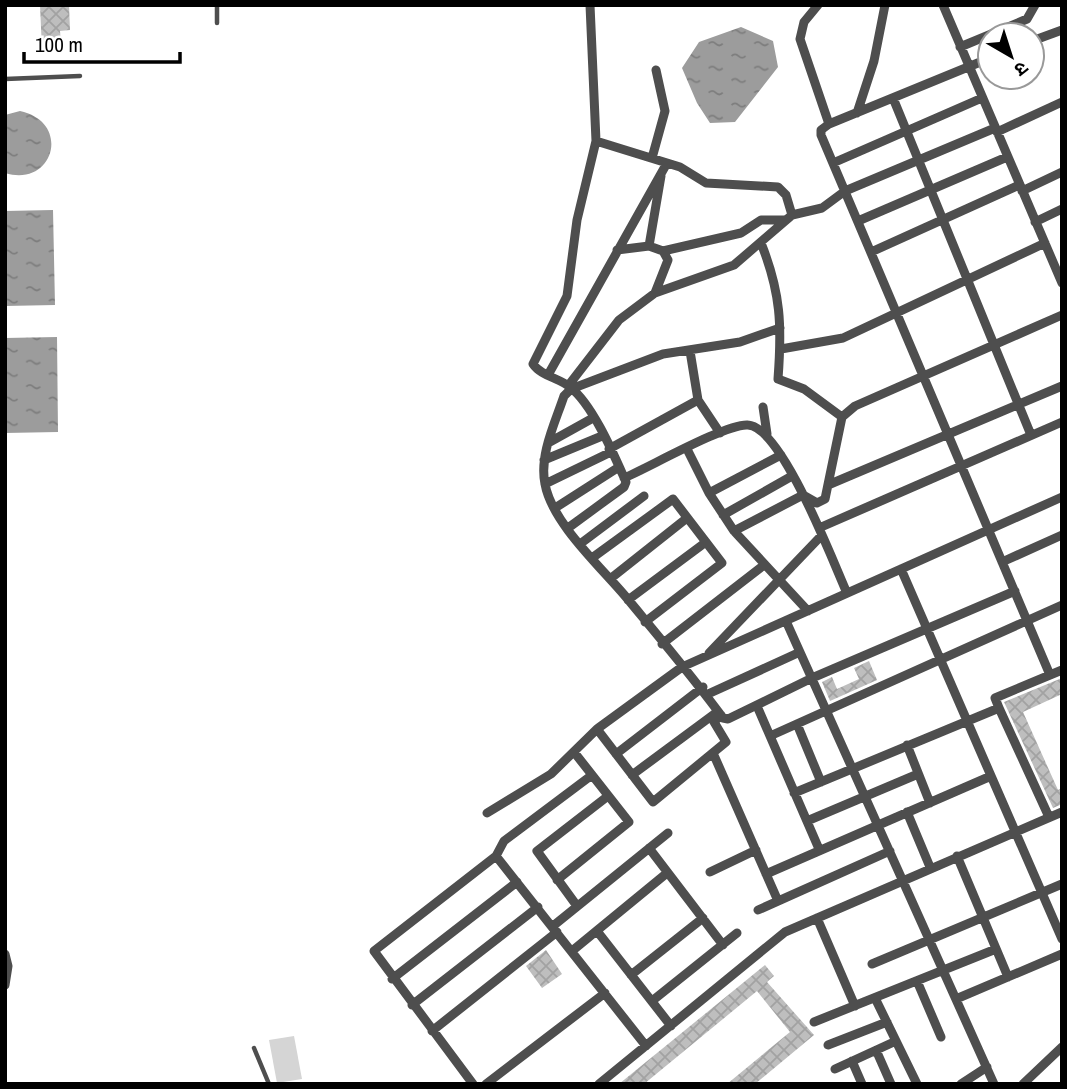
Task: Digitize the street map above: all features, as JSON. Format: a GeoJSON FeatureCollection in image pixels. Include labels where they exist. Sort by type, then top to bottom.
{"type":"FeatureCollection","features":[{"type":"Feature","properties":{"kind":"street"},"geometry":{"type":"LineString","coordinates":[[568,528],[624,487],[624,478],[593,418],[570,387],[534,367],[533,361],[567,296],[579,211],[596,141],[590,5]]}},
{"type":"Feature","properties":{"kind":"street"},"geometry":{"type":"LineString","coordinates":[[818,5],[804,22],[800,38],[829,124]]}},
{"type":"Feature","properties":{"kind":"street"},"geometry":{"type":"LineString","coordinates":[[857,113],[874,61],[885,5]]}},
{"type":"Feature","properties":{"kind":"street"},"geometry":{"type":"LineString","coordinates":[[943,5],[1035,222],[1045,243],[1057,259],[1062,283]]}},
{"type":"Feature","properties":{"kind":"street"},"geometry":{"type":"LineString","coordinates":[[960,47],[1027,19],[1035,5]]}},
{"type":"Feature","properties":{"kind":"street"},"geometry":{"type":"LineString","coordinates":[[976,63],[829,124],[821,130],[821,135],[1050,675]]}},
{"type":"Feature","properties":{"kind":"street"},"geometry":{"type":"LineString","coordinates":[[652,158],[665,111],[656,70]]}},
{"type":"Feature","properties":{"kind":"street"},"geometry":{"type":"LineString","coordinates":[[893,98],[1031,435]]}},
{"type":"Feature","properties":{"kind":"street"},"geometry":{"type":"LineString","coordinates":[[833,163],[982,98]]}},
{"type":"Feature","properties":{"kind":"street"},"geometry":{"type":"LineString","coordinates":[[617,250],[649,246],[663,251],[741,233],[761,220],[788,217],[822,208],[845,191],[1062,102]]}},
{"type":"Feature","properties":{"kind":"street"},"geometry":{"type":"LineString","coordinates":[[596,141],[689,171],[706,183],[778,187],[786,195],[788,217]]}},
{"type":"Feature","properties":{"kind":"street"},"geometry":{"type":"LineString","coordinates":[[858,221],[1007,157]]}},
{"type":"Feature","properties":{"kind":"street"},"geometry":{"type":"LineString","coordinates":[[548,375],[667,163]]}},
{"type":"Feature","properties":{"kind":"street"},"geometry":{"type":"LineString","coordinates":[[871,252],[1062,172]]}},
{"type":"Feature","properties":{"kind":"street"},"geometry":{"type":"LineString","coordinates":[[649,246],[654,231],[660,174]]}},
{"type":"Feature","properties":{"kind":"street"},"geometry":{"type":"LineString","coordinates":[[1035,222],[1062,209]]}},
{"type":"Feature","properties":{"kind":"street"},"geometry":{"type":"LineString","coordinates":[[788,217],[734,265],[655,293],[619,320],[564,396],[544,460],[545,484],[555,508],[580,544],[662,644],[705,691],[720,713],[728,719],[811,678],[1015,591]]}},
{"type":"Feature","properties":{"kind":"street"},"geometry":{"type":"LineString","coordinates":[[761,243],[775,280],[781,349],[778,379],[804,389],[842,417]]}},
{"type":"Feature","properties":{"kind":"street"},"geometry":{"type":"LineString","coordinates":[[781,349],[810,342],[834,341],[1045,243]]}},
{"type":"Feature","properties":{"kind":"street"},"geometry":{"type":"LineString","coordinates":[[655,293],[668,260],[663,251]]}},
{"type":"Feature","properties":{"kind":"street"},"geometry":{"type":"LineString","coordinates":[[803,495],[817,503],[825,499],[842,417],[855,406],[1062,314]]}},
{"type":"Feature","properties":{"kind":"street"},"geometry":{"type":"LineString","coordinates":[[570,387],[663,354],[740,342],[780,328]]}},
{"type":"Feature","properties":{"kind":"street"},"geometry":{"type":"LineString","coordinates":[[690,351],[698,400],[720,433]]}},
{"type":"Feature","properties":{"kind":"street"},"geometry":{"type":"LineString","coordinates":[[828,485],[1062,386]]}},
{"type":"Feature","properties":{"kind":"street"},"geometry":{"type":"LineString","coordinates":[[545,484],[698,400]]}},
{"type":"Feature","properties":{"kind":"street"},"geometry":{"type":"LineString","coordinates":[[763,407],[767,434],[803,495],[847,593]]}},
{"type":"Feature","properties":{"kind":"street"},"geometry":{"type":"LineString","coordinates":[[548,443],[593,418]]}},
{"type":"Feature","properties":{"kind":"street"},"geometry":{"type":"LineString","coordinates":[[705,657],[820,531],[1062,422]]}},
{"type":"Feature","properties":{"kind":"street"},"geometry":{"type":"LineString","coordinates":[[624,478],[720,433],[750,424],[767,434]]}},
{"type":"Feature","properties":{"kind":"street"},"geometry":{"type":"LineString","coordinates":[[544,460],[602,436]]}},
{"type":"Feature","properties":{"kind":"street"},"geometry":{"type":"LineString","coordinates":[[687,449],[709,493],[734,531],[808,611]]}},
{"type":"Feature","properties":{"kind":"street"},"geometry":{"type":"LineString","coordinates":[[709,493],[781,455]]}},
{"type":"Feature","properties":{"kind":"street"},"geometry":{"type":"LineString","coordinates":[[555,508],[619,467]]}},
{"type":"Feature","properties":{"kind":"street"},"geometry":{"type":"LineString","coordinates":[[723,515],[792,476]]}},
{"type":"Feature","properties":{"kind":"street"},"geometry":{"type":"LineString","coordinates":[[734,531],[803,495]]}},
{"type":"Feature","properties":{"kind":"street"},"geometry":{"type":"LineString","coordinates":[[580,544],[644,496]]}},
{"type":"Feature","properties":{"kind":"street"},"geometry":{"type":"LineString","coordinates":[[487,813],[551,774],[597,729],[682,667],[1062,497]]}},
{"type":"Feature","properties":{"kind":"street"},"geometry":{"type":"LineString","coordinates":[[592,558],[673,499],[722,563],[645,622]]}},
{"type":"Feature","properties":{"kind":"street"},"geometry":{"type":"LineString","coordinates":[[610,579],[687,518]]}},
{"type":"Feature","properties":{"kind":"street"},"geometry":{"type":"LineString","coordinates":[[1002,562],[1062,535]]}},
{"type":"Feature","properties":{"kind":"street"},"geometry":{"type":"LineString","coordinates":[[628,600],[706,542]]}},
{"type":"Feature","properties":{"kind":"street"},"geometry":{"type":"LineString","coordinates":[[662,644],[764,565]]}},
{"type":"Feature","properties":{"kind":"street"},"geometry":{"type":"LineString","coordinates":[[901,569],[1062,939]]}},
{"type":"Feature","properties":{"kind":"street"},"geometry":{"type":"LineString","coordinates":[[770,736],[1062,605]]}},
{"type":"Feature","properties":{"kind":"street"},"geometry":{"type":"LineString","coordinates":[[786,621],[994,1084]]}},
{"type":"Feature","properties":{"kind":"street"},"geometry":{"type":"LineString","coordinates":[[616,754],[705,691],[800,652]]}},
{"type":"Feature","properties":{"kind":"street"},"geometry":{"type":"LineString","coordinates":[[1048,817],[995,698],[1062,670]]}},
{"type":"Feature","properties":{"kind":"street"},"geometry":{"type":"LineString","coordinates":[[757,706],[819,849]]}},
{"type":"Feature","properties":{"kind":"street"},"geometry":{"type":"LineString","coordinates":[[794,793],[999,708]]}},
{"type":"Feature","properties":{"kind":"street"},"geometry":{"type":"LineString","coordinates":[[597,729],[653,802],[726,740],[714,722],[720,713]]}},
{"type":"Feature","properties":{"kind":"street"},"geometry":{"type":"LineString","coordinates":[[632,775],[720,713]]}},
{"type":"Feature","properties":{"kind":"street"},"geometry":{"type":"LineString","coordinates":[[797,724],[821,782]]}},
{"type":"Feature","properties":{"kind":"street"},"geometry":{"type":"LineString","coordinates":[[907,745],[930,803]]}},
{"type":"Feature","properties":{"kind":"street"},"geometry":{"type":"LineString","coordinates":[[557,880],[629,822],[574,752]]}},
{"type":"Feature","properties":{"kind":"street"},"geometry":{"type":"LineString","coordinates":[[713,753],[778,901]]}},
{"type":"Feature","properties":{"kind":"street"},"geometry":{"type":"LineString","coordinates":[[807,821],[918,774]]}},
{"type":"Feature","properties":{"kind":"street"},"geometry":{"type":"LineString","coordinates":[[473,1084],[392,979],[374,951],[496,856],[504,841],[592,775]]}},
{"type":"Feature","properties":{"kind":"street"},"geometry":{"type":"LineString","coordinates":[[766,874],[991,776]]}},
{"type":"Feature","properties":{"kind":"street"},"geometry":{"type":"LineString","coordinates":[[577,906],[537,852],[608,796]]}},
{"type":"Feature","properties":{"kind":"street"},"geometry":{"type":"LineString","coordinates":[[908,812],[930,867]]}},
{"type":"Feature","properties":{"kind":"street"},"geometry":{"type":"LineString","coordinates":[[599,1084],[773,940],[902,879],[1062,812]]}},
{"type":"Feature","properties":{"kind":"street"},"geometry":{"type":"LineString","coordinates":[[432,1031],[555,929],[577,906],[668,833]]}},
{"type":"Feature","properties":{"kind":"street"},"geometry":{"type":"LineString","coordinates":[[649,848],[723,945]]}},
{"type":"Feature","properties":{"kind":"street"},"geometry":{"type":"LineString","coordinates":[[710,872],[756,850]]}},
{"type":"Feature","properties":{"kind":"street"},"geometry":{"type":"LineString","coordinates":[[758,910],[890,851]]}},
{"type":"Feature","properties":{"kind":"street"},"geometry":{"type":"LineString","coordinates":[[496,856],[646,1046]]}},
{"type":"Feature","properties":{"kind":"street"},"geometry":{"type":"LineString","coordinates":[[957,856],[1008,977]]}},
{"type":"Feature","properties":{"kind":"street"},"geometry":{"type":"LineString","coordinates":[[572,951],[667,873]]}},
{"type":"Feature","properties":{"kind":"street"},"geometry":{"type":"LineString","coordinates":[[392,979],[517,882]]}},
{"type":"Feature","properties":{"kind":"street"},"geometry":{"type":"LineString","coordinates":[[872,964],[1062,884]]}},
{"type":"Feature","properties":{"kind":"street"},"geometry":{"type":"LineString","coordinates":[[412,1005],[538,907]]}},
{"type":"Feature","properties":{"kind":"street"},"geometry":{"type":"LineString","coordinates":[[817,918],[855,1006]]}},
{"type":"Feature","properties":{"kind":"street"},"geometry":{"type":"LineString","coordinates":[[631,975],[703,919]]}},
{"type":"Feature","properties":{"kind":"street"},"geometry":{"type":"LineString","coordinates":[[597,931],[671,1026]]}},
{"type":"Feature","properties":{"kind":"street"},"geometry":{"type":"LineString","coordinates":[[652,1001],[737,933]]}},
{"type":"Feature","properties":{"kind":"street"},"geometry":{"type":"LineString","coordinates":[[814,1022],[996,948]]}},
{"type":"Feature","properties":{"kind":"street"},"geometry":{"type":"LineString","coordinates":[[5,954],[8,966],[5,985]]}},
{"type":"Feature","properties":{"kind":"street"},"geometry":{"type":"LineString","coordinates":[[956,999],[1062,954]]}},
{"type":"Feature","properties":{"kind":"street"},"geometry":{"type":"LineString","coordinates":[[917,981],[941,1037]]}},
{"type":"Feature","properties":{"kind":"street"},"geometry":{"type":"LineString","coordinates":[[486,1084],[605,993]]}},
{"type":"Feature","properties":{"kind":"street"},"geometry":{"type":"LineString","coordinates":[[875,998],[917,1084]]}},
{"type":"Feature","properties":{"kind":"street"},"geometry":{"type":"LineString","coordinates":[[828,1045],[887,1022]]}},
{"type":"Feature","properties":{"kind":"street"},"geometry":{"type":"LineString","coordinates":[[835,1069],[896,1041]]}},
{"type":"Feature","properties":{"kind":"street"},"geometry":{"type":"LineString","coordinates":[[1023,1084],[1062,1047]]}},
{"type":"Feature","properties":{"kind":"street"},"geometry":{"type":"LineString","coordinates":[[876,1050],[891,1084]]}},
{"type":"Feature","properties":{"kind":"street"},"geometry":{"type":"LineString","coordinates":[[852,1061],[862,1084]]}},
{"type":"Feature","properties":{"kind":"street"},"geometry":{"type":"LineString","coordinates":[[961,1084],[987,1067]]}},
{"type":"Feature","properties":{"kind":"lane"},"geometry":{"type":"LineString","coordinates":[[217,5],[217,23]]}},
{"type":"Feature","properties":{"kind":"lane"},"geometry":{"type":"LineString","coordinates":[[5,79],[80,76]]}},
{"type":"Feature","properties":{"kind":"lane"},"geometry":{"type":"LineString","coordinates":[[254,1048],[269,1084]]}},
{"type":"Feature","properties":{"kind":"shaded area"},"geometry":{"type":"Polygon","coordinates":[[[294,1036],[302,1079],[277,1083],[269,1040],[294,1036]]]}},
{"type":"Feature","properties":{"kind":"water"},"geometry":{"type":"Polygon","coordinates":[[[741,27],[773,41],[778,67],[735,122],[710,123],[697,103],[682,68],[699,42],[741,27]]]}},
{"type":"Feature","properties":{"kind":"water"},"geometry":{"type":"Polygon","coordinates":[[[20,111],[36,117],[46,127],[51,139],[50,152],[45,163],[35,171],[22,175],[5,173],[5,115],[20,111]]]}},
{"type":"Feature","properties":{"kind":"water"},"geometry":{"type":"Polygon","coordinates":[[[53,210],[55,305],[5,306],[5,211],[53,210]]]}},
{"type":"Feature","properties":{"kind":"water"},"geometry":{"type":"Polygon","coordinates":[[[57,337],[58,432],[5,433],[5,338],[57,337]]]}},
{"type":"Feature","properties":{"kind":"building"},"geometry":{"type":"Polygon","coordinates":[[[40,5],[69,5],[70,30],[60,31],[61,43],[52,44],[53,49],[42,50],[40,5]]]}},
{"type":"Feature","properties":{"kind":"building"},"geometry":{"type":"Polygon","coordinates":[[[869,661],[877,680],[830,701],[822,682],[832,677],[837,689],[859,679],[854,668],[869,661]]]}},
{"type":"Feature","properties":{"kind":"building"},"geometry":{"type":"Polygon","coordinates":[[[1062,678],[1062,694],[1023,712],[1058,790],[1062,788],[1062,804],[1053,808],[1004,702],[1062,678]]]}},
{"type":"Feature","properties":{"kind":"building"},"geometry":{"type":"Polygon","coordinates":[[[546,950],[562,974],[542,988],[526,966],[546,950]]]}},
{"type":"Feature","properties":{"kind":"building"},"geometry":{"type":"Polygon","coordinates":[[[765,965],[774,976],[767,982],[814,1035],[755,1084],[727,1084],[790,1032],[757,991],[644,1084],[619,1084],[765,965]]]}}]}
